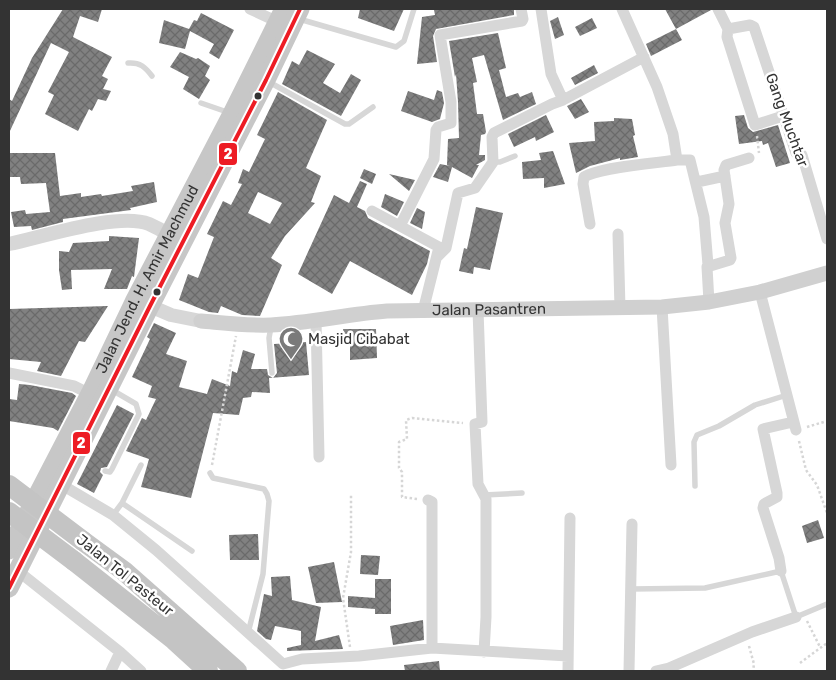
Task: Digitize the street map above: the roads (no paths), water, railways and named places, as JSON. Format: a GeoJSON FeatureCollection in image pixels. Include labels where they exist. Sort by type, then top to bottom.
{"type":"FeatureCollection","features":[{"type":"Feature","properties":{"kind":"highway","name":"Jalan Jend. H. Amir Machmud"},"geometry":{"type":"LineString","coordinates":[[9,588],[62,484],[79,457],[92,388],[150,306],[266,80],[289,14]]}},
{"type":"Feature","properties":{"kind":"highway","name":"Jalan Jend. H. Amir Machmud"},"geometry":{"type":"LineString","coordinates":[[9,550],[232,114],[289,14]]}},
{"type":"Feature","properties":{"kind":"highway","name":"Jalan Tol Pasteur"},"geometry":{"type":"LineString","coordinates":[[9,485],[124,571],[237,671]]}},
{"type":"Feature","properties":{"kind":"highway","name":"Jalan Tol Pasteur"},"geometry":{"type":"LineString","coordinates":[[9,512],[174,640],[208,671]]}},
{"type":"Feature","properties":{"kind":"main road","name":"Jalan Pasantren"},"geometry":{"type":"LineString","coordinates":[[201,321],[272,325],[354,313],[387,311],[662,307],[709,302],[760,292],[827,273]]}},
{"type":"Feature","properties":{"kind":"street"},"geometry":{"type":"LineString","coordinates":[[250,9],[289,14]]}},
{"type":"Feature","properties":{"kind":"street"},"geometry":{"type":"LineString","coordinates":[[400,226],[434,159],[436,130],[451,122],[451,102],[440,34],[522,21],[521,9]]}},
{"type":"Feature","properties":{"kind":"street"},"geometry":{"type":"LineString","coordinates":[[541,9],[551,74],[563,100]]}},
{"type":"Feature","properties":{"kind":"street"},"geometry":{"type":"LineString","coordinates":[[622,9],[657,86],[668,118],[677,160]]}},
{"type":"Feature","properties":{"kind":"street"},"geometry":{"type":"LineString","coordinates":[[718,9],[728,29],[727,37],[755,125],[783,116]]}},
{"type":"Feature","properties":{"kind":"street","name":"Gang Muchtar"},"geometry":{"type":"LineString","coordinates":[[728,29],[750,25],[754,27],[796,153],[802,155],[827,239]]}},
{"type":"Feature","properties":{"kind":"street"},"geometry":{"type":"LineString","coordinates":[[437,257],[446,248],[458,193],[475,188],[493,162],[492,138],[497,130],[563,100],[644,57]]}},
{"type":"Feature","properties":{"kind":"street"},"geometry":{"type":"LineString","coordinates":[[708,265],[730,260],[731,258],[725,223],[729,204],[724,170],[726,165],[749,158]]}},
{"type":"Feature","properties":{"kind":"street"},"geometry":{"type":"LineString","coordinates":[[590,224],[583,184],[584,177],[591,173],[614,169],[677,160],[690,160],[697,182],[704,217],[709,302]]}},
{"type":"Feature","properties":{"kind":"street"},"geometry":{"type":"LineString","coordinates":[[697,182],[725,176]]}},
{"type":"Feature","properties":{"kind":"street"},"geometry":{"type":"LineString","coordinates":[[372,211],[437,245],[439,249],[424,311]]}},
{"type":"Feature","properties":{"kind":"street"},"geometry":{"type":"LineString","coordinates":[[9,244],[84,226],[125,220],[148,224],[169,235]]}},
{"type":"Feature","properties":{"kind":"street"},"geometry":{"type":"LineString","coordinates":[[618,234],[620,308]]}},
{"type":"Feature","properties":{"kind":"street"},"geometry":{"type":"LineString","coordinates":[[760,292],[795,426],[762,429],[777,493],[777,497],[764,504],[763,508],[781,571]]}},
{"type":"Feature","properties":{"kind":"street","name":"Jalan Pasantren"},"geometry":{"type":"LineString","coordinates":[[150,306],[171,315],[201,321]]}},
{"type":"Feature","properties":{"kind":"street"},"geometry":{"type":"LineString","coordinates":[[662,307],[671,466]]}},
{"type":"Feature","properties":{"kind":"street"},"geometry":{"type":"LineString","coordinates":[[478,310],[482,422],[476,424],[478,484],[486,499],[486,618],[484,652]]}},
{"type":"Feature","properties":{"kind":"street"},"geometry":{"type":"LineString","coordinates":[[316,320],[319,457]]}},
{"type":"Feature","properties":{"kind":"street"},"geometry":{"type":"LineString","coordinates":[[9,373],[92,388]]}},
{"type":"Feature","properties":{"kind":"street"},"geometry":{"type":"LineString","coordinates":[[62,484],[113,515],[156,550],[287,667],[302,659],[432,648],[568,656]]}},
{"type":"Feature","properties":{"kind":"street"},"geometry":{"type":"LineString","coordinates":[[428,500],[432,502],[432,648]]}},
{"type":"Feature","properties":{"kind":"street"},"geometry":{"type":"LineString","coordinates":[[568,671],[570,518]]}},
{"type":"Feature","properties":{"kind":"street"},"geometry":{"type":"LineString","coordinates":[[628,671],[632,589],[632,524]]}},
{"type":"Feature","properties":{"kind":"street"},"geometry":{"type":"LineString","coordinates":[[18,571],[141,671]]}},
{"type":"Feature","properties":{"kind":"street"},"geometry":{"type":"LineString","coordinates":[[656,671],[669,668],[746,635],[800,616]]}},
{"type":"Feature","properties":{"kind":"street"},"geometry":{"type":"LineString","coordinates":[[110,671],[120,652]]}},
{"type":"Feature","properties":{"kind":"lane"},"geometry":{"type":"LineString","coordinates":[[289,14],[396,47],[404,42],[414,9]]}},
{"type":"Feature","properties":{"kind":"lane"},"geometry":{"type":"LineString","coordinates":[[128,63],[142,64],[152,76]]}},
{"type":"Feature","properties":{"kind":"lane"},"geometry":{"type":"LineString","coordinates":[[266,80],[345,124],[349,124],[373,107]]}},
{"type":"Feature","properties":{"kind":"lane"},"geometry":{"type":"LineString","coordinates":[[201,103],[232,114]]}},
{"type":"Feature","properties":{"kind":"lane"},"geometry":{"type":"LineString","coordinates":[[493,162],[500,162],[515,156]]}},
{"type":"Feature","properties":{"kind":"lane"},"geometry":{"type":"LineString","coordinates":[[272,325],[269,338],[272,373]]}},
{"type":"Feature","properties":{"kind":"lane"},"geometry":{"type":"LineString","coordinates":[[92,388],[136,404],[139,414],[112,469],[110,472],[105,471]]}},
{"type":"Feature","properties":{"kind":"lane"},"geometry":{"type":"LineString","coordinates":[[695,486],[694,442],[697,435],[719,426],[755,405],[787,395]]}},
{"type":"Feature","properties":{"kind":"lane"},"geometry":{"type":"LineString","coordinates":[[113,515],[122,503],[141,465]]}},
{"type":"Feature","properties":{"kind":"lane"},"geometry":{"type":"LineString","coordinates":[[210,473],[213,478],[264,490],[267,494],[263,574],[248,633]]}},
{"type":"Feature","properties":{"kind":"lane"},"geometry":{"type":"LineString","coordinates":[[484,494],[522,493]]}},
{"type":"Feature","properties":{"kind":"lane"},"geometry":{"type":"LineString","coordinates":[[122,503],[192,551]]}},
{"type":"Feature","properties":{"kind":"lane"},"geometry":{"type":"LineString","coordinates":[[632,589],[705,588],[781,571],[800,616],[827,604]]}},
{"type":"Feature","properties":{"kind":"place","name":"Masjid Cibabat"},"geometry":{"type":"Point","coordinates":[291,360]}}]}
